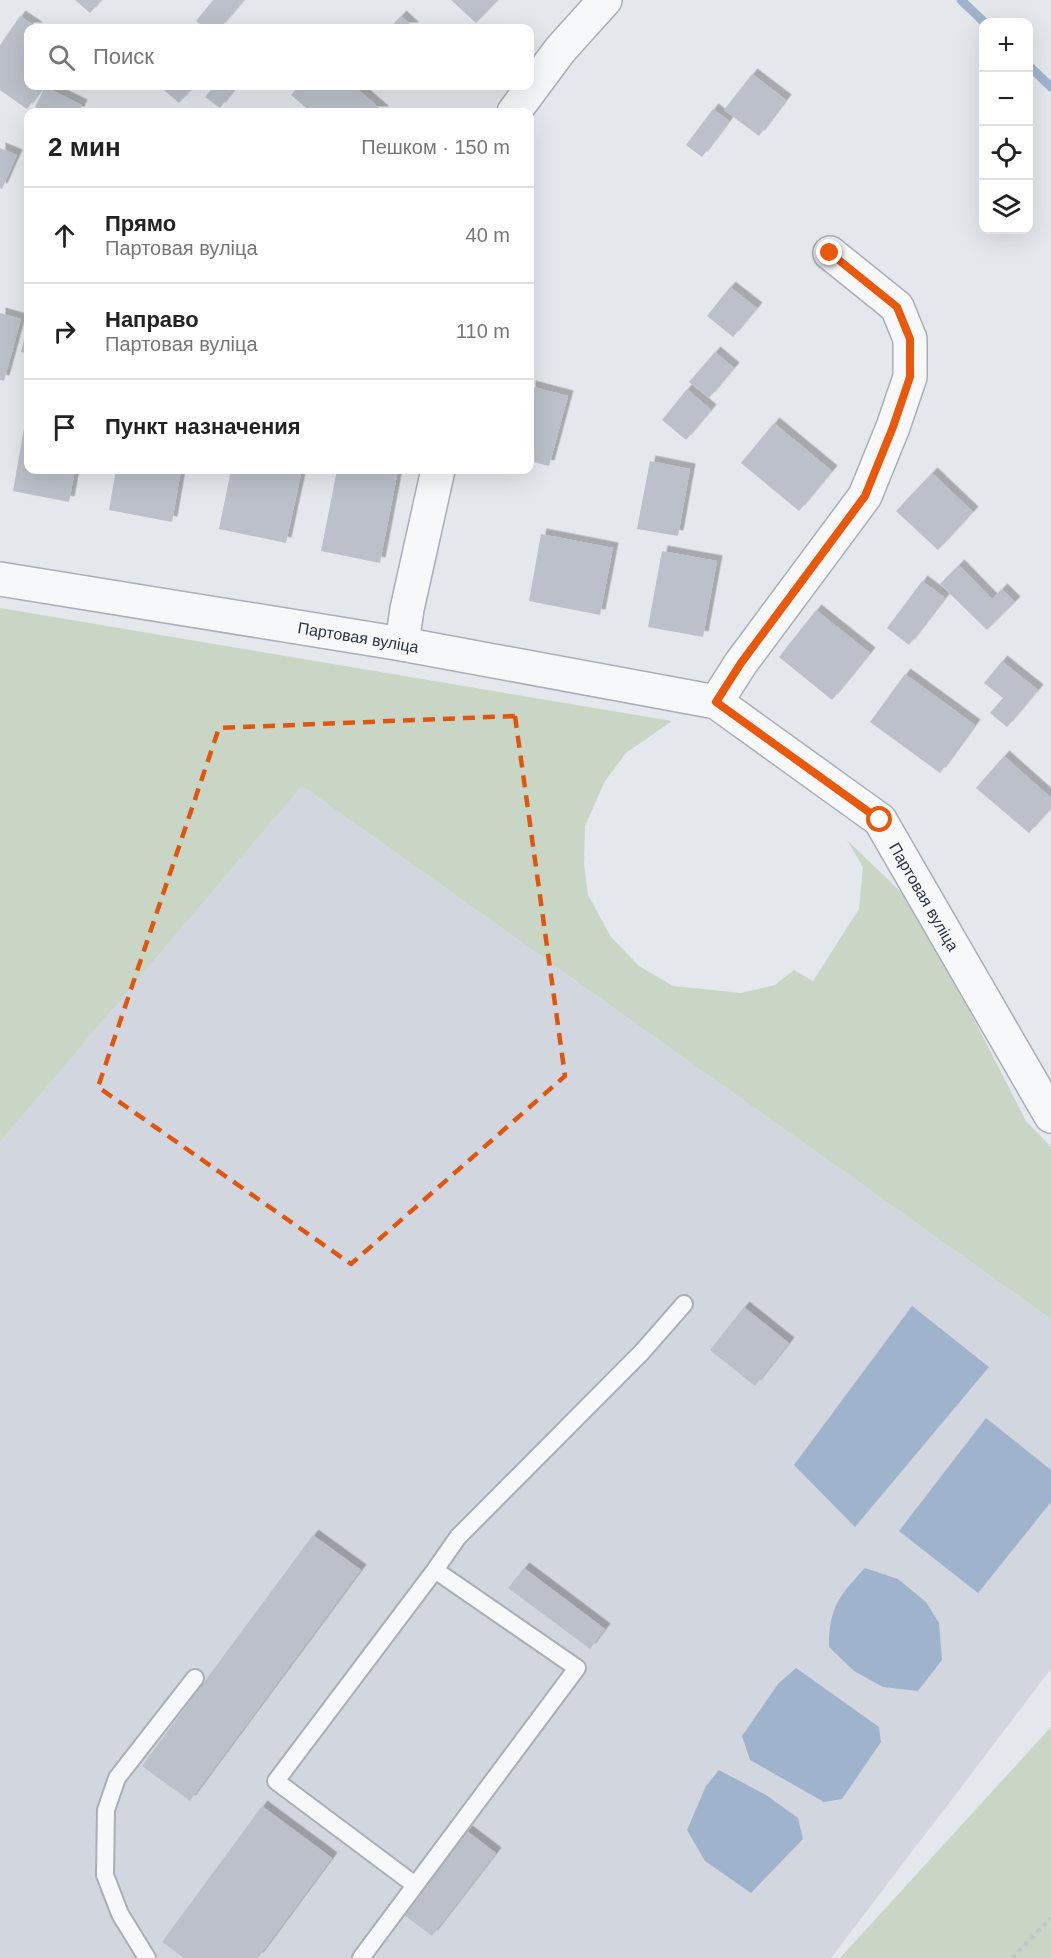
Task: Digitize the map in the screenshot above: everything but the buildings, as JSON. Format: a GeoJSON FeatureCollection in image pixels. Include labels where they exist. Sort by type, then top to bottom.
{"type":"FeatureCollection","features":[{"type":"Feature","properties":{"kind":"street"},"geometry":{"type":"LineString","coordinates":[[534,85],[560,50],[604,0]]}},
{"type":"Feature","properties":{"kind":"street"},"geometry":{"type":"LineString","coordinates":[[517,108],[530,90]]}},
{"type":"Feature","properties":{"kind":"street"},"geometry":{"type":"LineString","coordinates":[[716,702],[741,663],[865,496],[910,377],[910,339],[897,307],[830,253]]}},
{"type":"Feature","properties":{"kind":"street"},"geometry":{"type":"LineString","coordinates":[[402,644],[407,609],[437,474]]}},
{"type":"Feature","properties":{"kind":"street","name":"Партовая вуліца"},"geometry":{"type":"LineString","coordinates":[[0,579],[402,644],[716,702],[880,820],[1051,1116]]}},
{"type":"Feature","properties":{"kind":"lane"},"geometry":{"type":"LineString","coordinates":[[415,1885],[276,1781],[458,1537],[642,1352],[684,1304]]}},
{"type":"Feature","properties":{"kind":"lane"},"geometry":{"type":"LineString","coordinates":[[361,1958],[577,1668],[435,1570]]}},
{"type":"Feature","properties":{"kind":"lane"},"geometry":{"type":"LineString","coordinates":[[147,1958],[120,1914],[105,1875],[106,1810],[117,1778],[195,1678]]}},
{"type":"Feature","properties":{"kind":"path"},"geometry":{"type":"LineString","coordinates":[[1012,1958],[1051,1918]]}},
{"type":"Feature","properties":{"kind":"highlighted area"},"geometry":{"type":"Polygon","coordinates":[[[515,716],[565,1076],[351,1264],[98,1087],[219,728],[515,716]]]}},
{"type":"Feature","properties":{"kind":"shaded area"},"geometry":{"type":"Polygon","coordinates":[[[302,786],[1051,1319],[1051,1669],[831,1958],[0,1958],[0,1142],[302,786]]]}},
{"type":"Feature","properties":{"kind":"green space"},"geometry":{"type":"Polygon","coordinates":[[[0,608],[672,721],[626,753],[605,781],[585,826],[584,864],[588,895],[611,937],[639,966],[673,986],[741,993],[775,985],[794,970],[813,981],[859,909],[863,867],[847,840],[903,894],[940,953],[1026,1121],[1051,1147],[1051,1319],[302,786],[0,1142],[0,608]]]}},
{"type":"Feature","properties":{"kind":"green space"},"geometry":{"type":"Polygon","coordinates":[[[1051,1727],[1051,1958],[840,1958],[1051,1727]]]}},
{"type":"Feature","properties":{"kind":"water"},"geometry":{"type":"Polygon","coordinates":[[[912,1306],[989,1367],[855,1527],[794,1465],[912,1306]]]}},
{"type":"Feature","properties":{"kind":"water"},"geometry":{"type":"Polygon","coordinates":[[[986,1418],[1051,1470],[1051,1502],[978,1593],[899,1531],[986,1418]]]}},
{"type":"Feature","properties":{"kind":"water"},"geometry":{"type":"Polygon","coordinates":[[[865,1568],[898,1579],[926,1602],[939,1623],[942,1660],[918,1691],[883,1687],[854,1671],[829,1647],[831,1622],[837,1603],[865,1568]]]}},
{"type":"Feature","properties":{"kind":"water"},"geometry":{"type":"Polygon","coordinates":[[[796,1668],[879,1727],[881,1742],[842,1799],[824,1802],[750,1760],[742,1736],[778,1684],[796,1668]]]}},
{"type":"Feature","properties":{"kind":"water"},"geometry":{"type":"Polygon","coordinates":[[[719,1770],[766,1795],[798,1818],[803,1839],[751,1893],[705,1861],[687,1830],[706,1786],[719,1770]]]}},
{"type":"Feature","properties":{"kind":"waterway"},"geometry":{"type":"LineString","coordinates":[[961,0],[980,18]]}},
{"type":"Feature","properties":{"kind":"waterway"},"geometry":{"type":"LineString","coordinates":[[1033,70],[1051,87]]}},
{"type":"Feature","properties":{"kind":"route"},"geometry":{"type":"LineString","coordinates":[[830,253],[897,307],[910,339],[910,377],[865,496],[741,663],[716,702],[880,820]]}}]}
